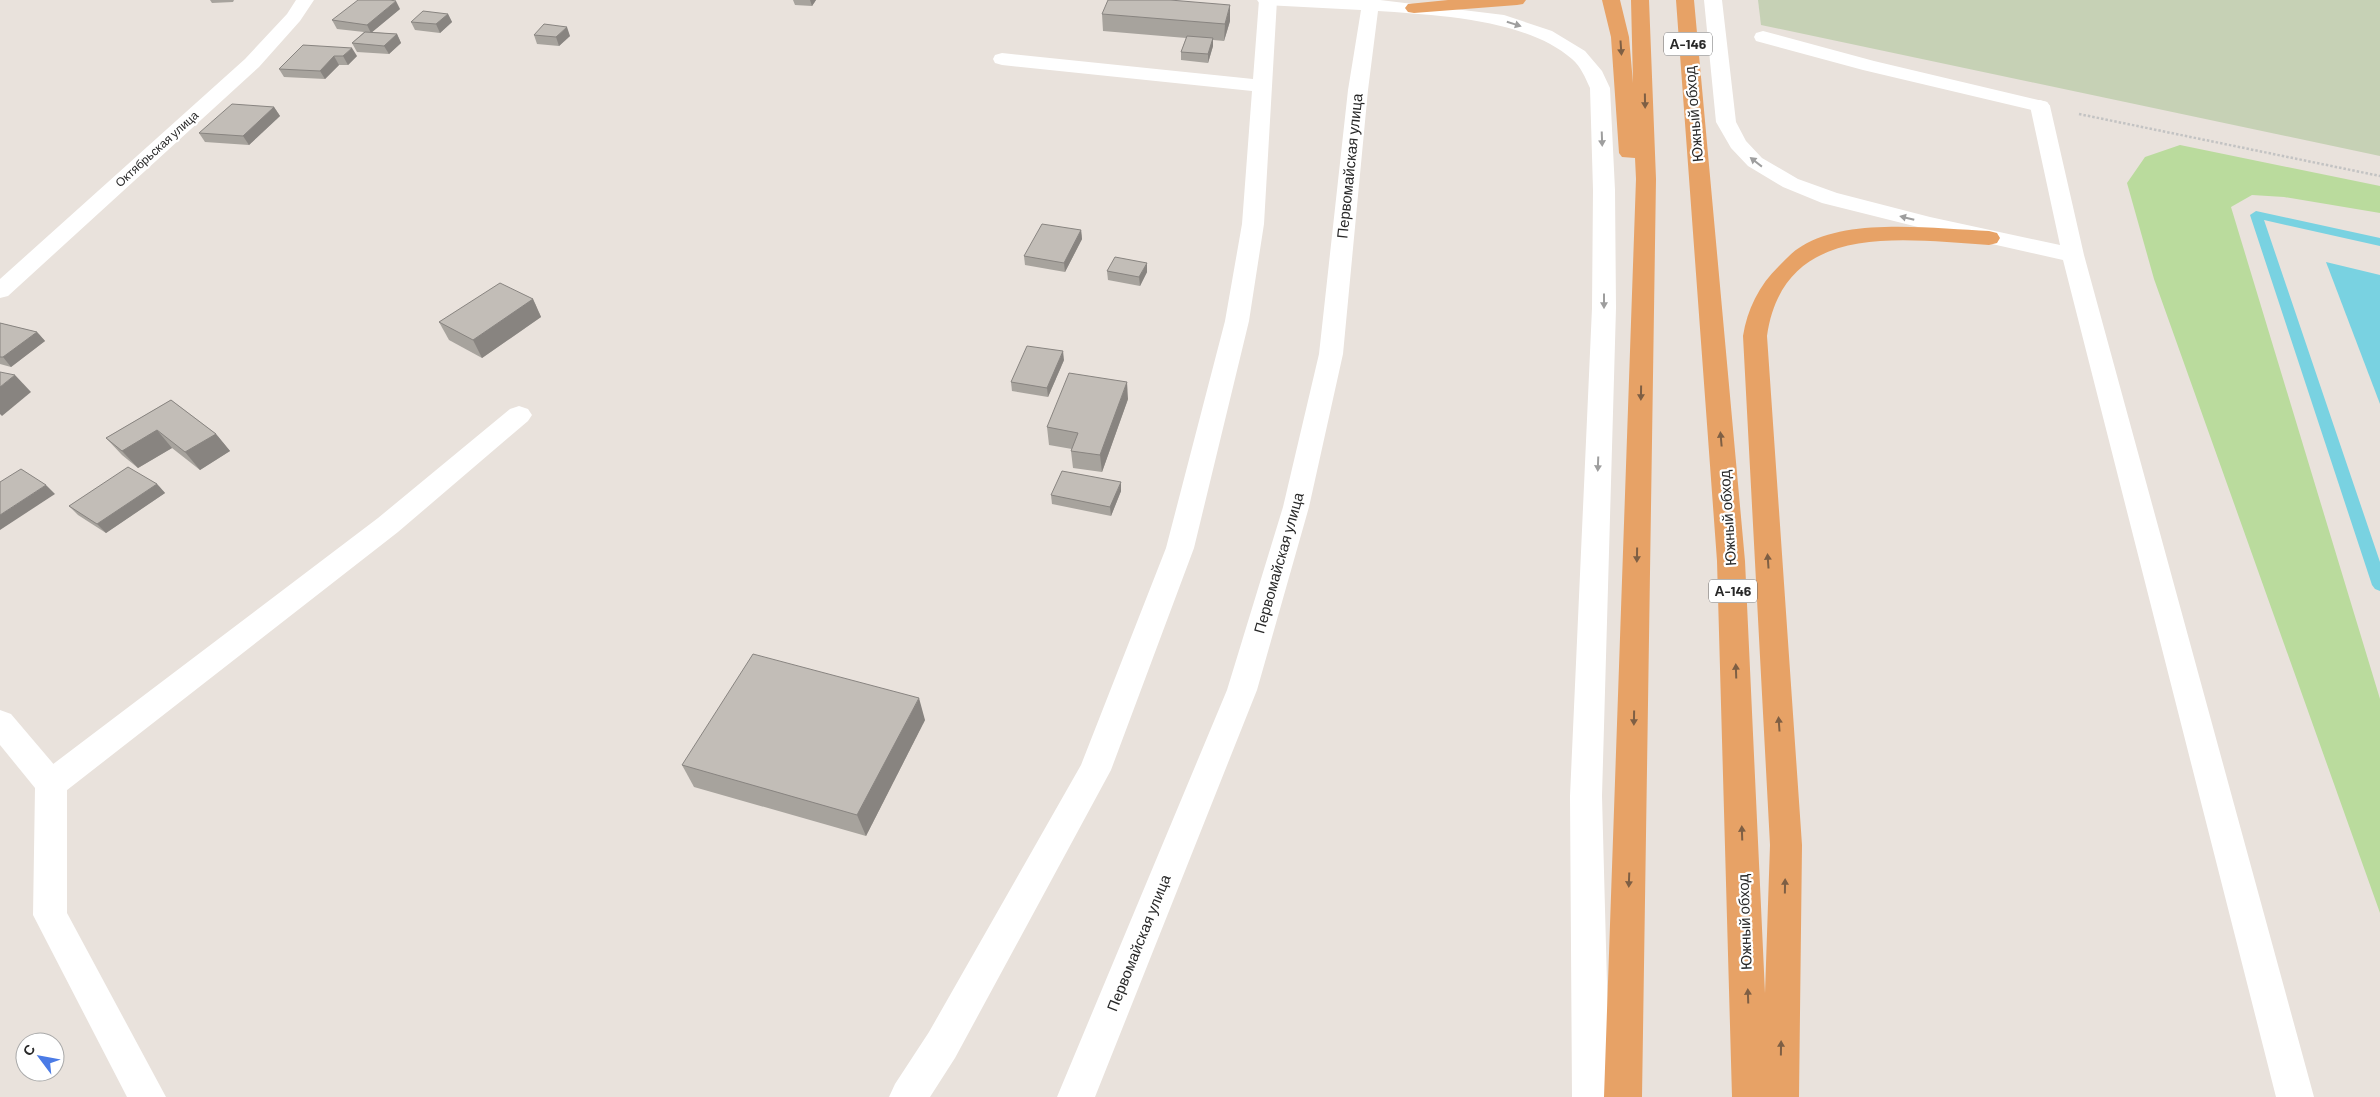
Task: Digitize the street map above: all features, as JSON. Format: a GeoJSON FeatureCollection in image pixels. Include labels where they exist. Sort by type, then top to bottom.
{"type":"FeatureCollection","features":[{"type":"Feature","properties":{"kind":"highway"},"geometry":{"type":"LineString","coordinates":[[1414,8],[1517,0]]}},
{"type":"Feature","properties":{"kind":"highway"},"geometry":{"type":"LineString","coordinates":[[1611,0],[1620,37],[1642,344]]}},
{"type":"Feature","properties":{"kind":"highway"},"geometry":{"type":"LineString","coordinates":[[1623,1097],[1632,810],[1646,179],[1640,0]]}},
{"type":"Feature","properties":{"kind":"highway","name":"Южный обход"},"geometry":{"type":"LineString","coordinates":[[1685,0],[1731,561],[1751,1097]]}},
{"type":"Feature","properties":{"kind":"highway"},"geometry":{"type":"LineString","coordinates":[[1780,1097],[1786,845],[1754,336],[1757,317],[1769,293],[1781,276],[1810,250],[1840,240],[1881,234],[1989,238]]}},
{"type":"Feature","properties":{"kind":"street","name":"Октябрьская улица"},"geometry":{"type":"LineString","coordinates":[[0,291],[252,63],[294,17],[305,0]]}},
{"type":"Feature","properties":{"kind":"street"},"geometry":{"type":"LineString","coordinates":[[908,1097],[942,1045],[1095,770],[1180,548],[1237,321],[1253,224],[1267,0],[1370,3],[1498,19],[1545,35],[1578,55],[1592,71],[1600,88],[1604,190],[1604,308],[1586,796],[1592,1097]]}},
{"type":"Feature","properties":{"kind":"street"},"geometry":{"type":"LineString","coordinates":[[1713,0],[1726,122],[1735,141],[1753,161],[1778,177],[1814,192],[1874,210],[1989,238],[2073,255]]}},
{"type":"Feature","properties":{"kind":"street","name":"Первомайская улица"},"geometry":{"type":"LineString","coordinates":[[1076,1097],[1242,690],[1296,507],[1331,354],[1358,90],[1370,3]]}},
{"type":"Feature","properties":{"kind":"street"},"geometry":{"type":"LineString","coordinates":[[1764,36],[1870,66],[2040,106],[2073,255],[2295,1097]]}},
{"type":"Feature","properties":{"kind":"street"},"geometry":{"type":"LineString","coordinates":[[1002,59],[1263,86]]}},
{"type":"Feature","properties":{"kind":"street"},"geometry":{"type":"LineString","coordinates":[[51,784],[388,525],[519,415]]}},
{"type":"Feature","properties":{"kind":"street"},"geometry":{"type":"LineString","coordinates":[[0,723],[51,784],[50,915],[147,1097]]}},
{"type":"Feature","properties":{"kind":"path"},"geometry":{"type":"LineString","coordinates":[[2040,106],[2380,176]]}},
{"type":"Feature","properties":{"kind":"green space"},"geometry":{"type":"Polygon","coordinates":[[[1758,0],[2380,0],[2380,156],[1761,25],[1758,0]]]}},
{"type":"Feature","properties":{"kind":"green space"},"geometry":{"type":"Polygon","coordinates":[[[2180,145],[2380,186],[2380,213],[2284,197],[2252,195],[2231,207],[2380,699],[2380,913],[2154,279],[2127,183],[2145,157],[2180,145]]]}},
{"type":"Feature","properties":{"kind":"water"},"geometry":{"type":"Polygon","coordinates":[[[2326,262],[2380,275],[2380,404],[2326,262]]]}},
{"type":"Feature","properties":{"kind":"building"},"geometry":{"type":"Polygon","coordinates":[[[358,0],[396,1],[367,25],[332,20],[358,0]]]}},
{"type":"Feature","properties":{"kind":"building"},"geometry":{"type":"Polygon","coordinates":[[[1108,0],[1170,0],[1230,5],[1225,24],[1102,14],[1108,0]]]}},
{"type":"Feature","properties":{"kind":"building"},"geometry":{"type":"Polygon","coordinates":[[[423,11],[448,14],[436,24],[411,22],[423,11]]]}},
{"type":"Feature","properties":{"kind":"building"},"geometry":{"type":"Polygon","coordinates":[[[544,24],[567,27],[556,37],[534,35],[544,24]]]}},
{"type":"Feature","properties":{"kind":"building"},"geometry":{"type":"Polygon","coordinates":[[[365,32],[397,34],[384,46],[352,43],[365,32]]]}},
{"type":"Feature","properties":{"kind":"building"},"geometry":{"type":"Polygon","coordinates":[[[1187,36],[1213,38],[1208,54],[1181,52],[1187,36]]]}},
{"type":"Feature","properties":{"kind":"building"},"geometry":{"type":"Polygon","coordinates":[[[303,45],[352,48],[343,56],[334,56],[320,71],[279,69],[303,45]]]}},
{"type":"Feature","properties":{"kind":"building"},"geometry":{"type":"Polygon","coordinates":[[[232,104],[274,107],[243,136],[199,133],[232,104]]]}},
{"type":"Feature","properties":{"kind":"building"},"geometry":{"type":"Polygon","coordinates":[[[1042,224],[1081,230],[1064,263],[1024,256],[1042,224]]]}},
{"type":"Feature","properties":{"kind":"building"},"geometry":{"type":"Polygon","coordinates":[[[1115,257],[1147,263],[1139,277],[1107,271],[1115,257]]]}},
{"type":"Feature","properties":{"kind":"building"},"geometry":{"type":"Polygon","coordinates":[[[500,283],[533,299],[473,340],[439,322],[500,283]]]}},
{"type":"Feature","properties":{"kind":"building"},"geometry":{"type":"Polygon","coordinates":[[[0,323],[37,332],[3,357],[0,357],[0,323]]]}},
{"type":"Feature","properties":{"kind":"building"},"geometry":{"type":"Polygon","coordinates":[[[1027,346],[1063,351],[1047,388],[1011,382],[1027,346]]]}},
{"type":"Feature","properties":{"kind":"building"},"geometry":{"type":"Polygon","coordinates":[[[0,372],[15,375],[0,387],[0,372]]]}},
{"type":"Feature","properties":{"kind":"building"},"geometry":{"type":"Polygon","coordinates":[[[1069,373],[1127,382],[1100,455],[1071,451],[1078,433],[1047,427],[1069,373]]]}},
{"type":"Feature","properties":{"kind":"building"},"geometry":{"type":"Polygon","coordinates":[[[171,400],[216,434],[185,452],[157,430],[122,451],[106,438],[171,400]]]}},
{"type":"Feature","properties":{"kind":"building"},"geometry":{"type":"Polygon","coordinates":[[[128,467],[157,484],[97,524],[69,506],[128,467]]]}},
{"type":"Feature","properties":{"kind":"building"},"geometry":{"type":"Polygon","coordinates":[[[21,469],[46,485],[0,515],[0,482],[21,469]]]}},
{"type":"Feature","properties":{"kind":"building"},"geometry":{"type":"Polygon","coordinates":[[[1062,471],[1121,482],[1110,507],[1051,495],[1062,471]]]}},
{"type":"Feature","properties":{"kind":"building"},"geometry":{"type":"Polygon","coordinates":[[[753,654],[919,698],[857,815],[682,765],[753,654]]]}},
{"type":"Feature","properties":{"kind":"waterway"},"geometry":{"type":"LineString","coordinates":[[2380,242],[2256,215],[2380,585]]}}]}
